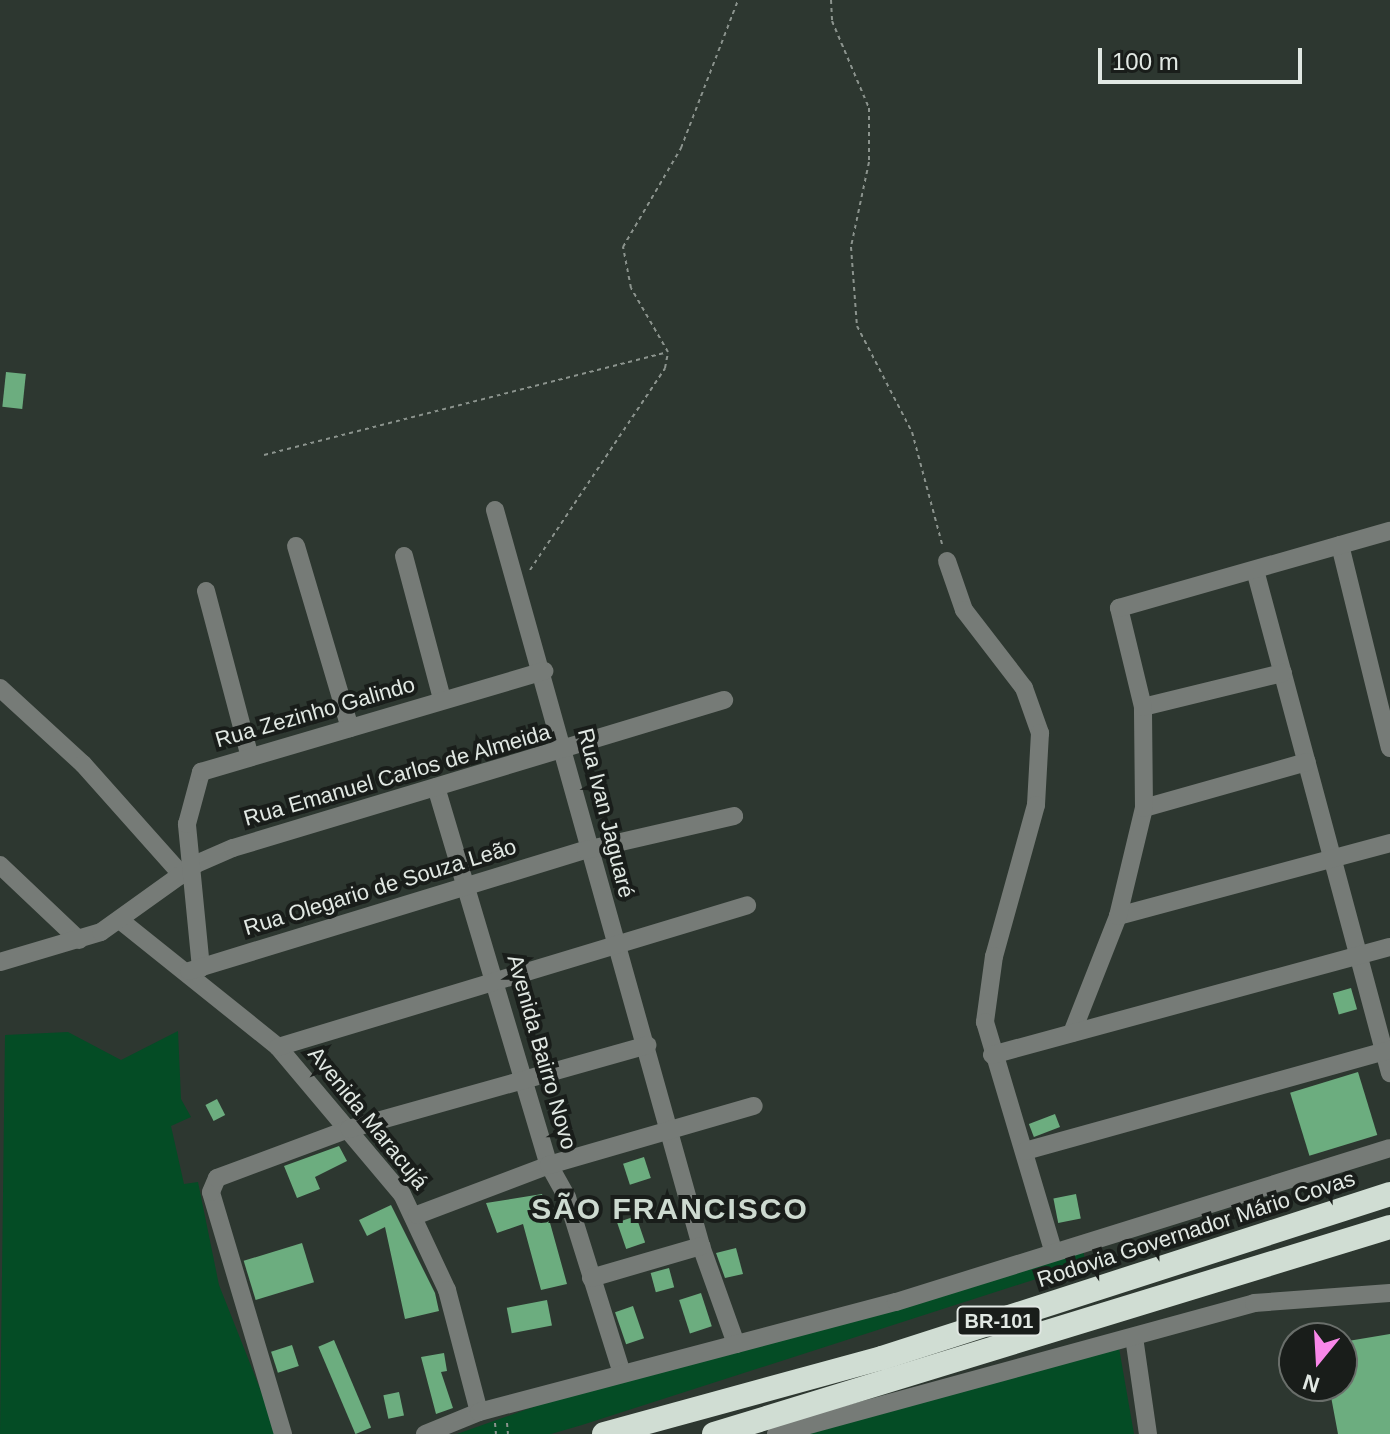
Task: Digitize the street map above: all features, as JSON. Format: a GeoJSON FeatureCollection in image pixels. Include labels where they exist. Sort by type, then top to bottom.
{"type":"FeatureCollection","features":[{"type":"Feature","properties":{"kind":"highway","name":"Rodovia Governador Mário Covas"},"geometry":{"type":"LineString","coordinates":[[604,1434],[882,1358],[1390,1194]]}},
{"type":"Feature","properties":{"kind":"highway","name":"BR-101"},"geometry":{"type":"LineString","coordinates":[[714,1434],[1390,1227]]}},
{"type":"Feature","properties":{"kind":"street","name":"Rua Ivan Jaguaré"},"geometry":{"type":"LineString","coordinates":[[495,510],[566,750],[586,850],[647,1045],[667,1129],[701,1246],[736,1344]]}},
{"type":"Feature","properties":{"kind":"street"},"geometry":{"type":"LineString","coordinates":[[1072,1033],[1118,916],[1144,808],[1143,707],[1119,608],[1390,531]]}},
{"type":"Feature","properties":{"kind":"street"},"geometry":{"type":"LineString","coordinates":[[1340,545],[1390,748]]}},
{"type":"Feature","properties":{"kind":"street"},"geometry":{"type":"LineString","coordinates":[[296,546],[350,728]]}},
{"type":"Feature","properties":{"kind":"street"},"geometry":{"type":"LineString","coordinates":[[404,556],[442,699]]}},
{"type":"Feature","properties":{"kind":"street"},"geometry":{"type":"LineString","coordinates":[[947,561],[964,610],[1024,688],[1040,733],[1036,805],[986,1003],[992,1055],[1025,1151],[1053,1250]]}},
{"type":"Feature","properties":{"kind":"street"},"geometry":{"type":"LineString","coordinates":[[1255,570],[1387,1051],[1390,1073]]}},
{"type":"Feature","properties":{"kind":"street"},"geometry":{"type":"LineString","coordinates":[[206,591],[250,757]]}},
{"type":"Feature","properties":{"kind":"street","name":"Rua Zezinho Galindo"},"geometry":{"type":"LineString","coordinates":[[195,969],[187,824],[196,777],[250,757],[544,671]]}},
{"type":"Feature","properties":{"kind":"street"},"geometry":{"type":"LineString","coordinates":[[1143,707],[1283,673]]}},
{"type":"Feature","properties":{"kind":"street"},"geometry":{"type":"LineString","coordinates":[[0,677],[0,688],[83,764],[189,869]]}},
{"type":"Feature","properties":{"kind":"street","name":"Rua Emanuel Carlos de Almeida"},"geometry":{"type":"LineString","coordinates":[[0,962],[79,940],[121,921],[189,869],[436,787],[724,700]]}},
{"type":"Feature","properties":{"kind":"street"},"geometry":{"type":"LineString","coordinates":[[1144,808],[1307,762]]}},
{"type":"Feature","properties":{"kind":"street","name":"Avenida Bairro Novo"},"geometry":{"type":"LineString","coordinates":[[436,787],[499,981],[549,1165],[622,1373]]}},
{"type":"Feature","properties":{"kind":"street","name":"Rua Olegario de Souza Leão"},"geometry":{"type":"LineString","coordinates":[[195,969],[586,850],[734,816]]}},
{"type":"Feature","properties":{"kind":"street"},"geometry":{"type":"LineString","coordinates":[[1118,916],[1334,863],[1390,843]]}},
{"type":"Feature","properties":{"kind":"street"},"geometry":{"type":"LineString","coordinates":[[0,865],[79,940]]}},
{"type":"Feature","properties":{"kind":"street"},"geometry":{"type":"LineString","coordinates":[[278,1047],[747,905]]}},
{"type":"Feature","properties":{"kind":"street","name":"Avenida Maracujá"},"geometry":{"type":"LineString","coordinates":[[121,921],[195,969],[278,1047],[349,1129],[417,1215],[447,1290],[479,1412]]}},
{"type":"Feature","properties":{"kind":"street"},"geometry":{"type":"LineString","coordinates":[[992,1055],[1390,947]]}},
{"type":"Feature","properties":{"kind":"street"},"geometry":{"type":"LineString","coordinates":[[283,1434],[212,1187],[223,1174],[349,1129],[647,1045]]}},
{"type":"Feature","properties":{"kind":"street"},"geometry":{"type":"LineString","coordinates":[[1025,1151],[1387,1051]]}},
{"type":"Feature","properties":{"kind":"street"},"geometry":{"type":"LineString","coordinates":[[417,1215],[549,1165],[754,1106]]}},
{"type":"Feature","properties":{"kind":"street"},"geometry":{"type":"LineString","coordinates":[[425,1434],[479,1412],[736,1344],[1390,1148]]}},
{"type":"Feature","properties":{"kind":"street"},"geometry":{"type":"LineString","coordinates":[[591,1278],[701,1246]]}},
{"type":"Feature","properties":{"kind":"street"},"geometry":{"type":"LineString","coordinates":[[776,1434],[1274,1299],[1390,1293]]}},
{"type":"Feature","properties":{"kind":"street"},"geometry":{"type":"LineString","coordinates":[[1134,1337],[1148,1434]]}},
{"type":"Feature","properties":{"kind":"path"},"geometry":{"type":"LineString","coordinates":[[668,352],[631,288],[623,247],[685,139],[738,0]]}},
{"type":"Feature","properties":{"kind":"path"},"geometry":{"type":"LineString","coordinates":[[831,0],[832,21],[869,108],[869,162],[851,247],[857,326],[912,432],[947,561]]}},
{"type":"Feature","properties":{"kind":"path"},"geometry":{"type":"LineString","coordinates":[[264,455],[668,352]]}},
{"type":"Feature","properties":{"kind":"path"},"geometry":{"type":"LineString","coordinates":[[524,603],[537,553],[651,396],[668,352]]}},
{"type":"Feature","properties":{"kind":"green space"},"geometry":{"type":"Polygon","coordinates":[[[178,1031],[181,1099],[191,1117],[171,1126],[184,1184],[198,1182],[219,1285],[278,1434],[0,1434],[5,1035],[68,1032],[121,1060],[178,1031]]]}},
{"type":"Feature","properties":{"kind":"green space"},"geometry":{"type":"Polygon","coordinates":[[[1081,1243],[1086,1263],[582,1425],[551,1434],[457,1434],[615,1378],[1081,1243]]]}},
{"type":"Feature","properties":{"kind":"green space"},"geometry":{"type":"Polygon","coordinates":[[[1119,1348],[1134,1434],[799,1434],[1119,1348]]]}},
{"type":"Feature","properties":{"kind":"building"},"geometry":{"type":"Polygon","coordinates":[[[6,372],[26,374],[22,409],[2,407],[6,372]]]}},
{"type":"Feature","properties":{"kind":"building"},"geometry":{"type":"Polygon","coordinates":[[[1351,988],[1357,1009],[1339,1014],[1333,993],[1351,988]]]}},
{"type":"Feature","properties":{"kind":"building"},"geometry":{"type":"Polygon","coordinates":[[[1358,1072],[1377,1135],[1309,1156],[1290,1093],[1358,1072]]]}},
{"type":"Feature","properties":{"kind":"building"},"geometry":{"type":"Polygon","coordinates":[[[217,1099],[225,1115],[214,1121],[205,1105],[217,1099]]]}},
{"type":"Feature","properties":{"kind":"building"},"geometry":{"type":"Polygon","coordinates":[[[1055,1114],[1060,1127],[1034,1137],[1029,1124],[1055,1114]]]}},
{"type":"Feature","properties":{"kind":"building"},"geometry":{"type":"Polygon","coordinates":[[[339,1146],[347,1161],[315,1177],[320,1189],[297,1198],[284,1166],[339,1146]]]}},
{"type":"Feature","properties":{"kind":"building"},"geometry":{"type":"Polygon","coordinates":[[[644,1157],[651,1178],[630,1185],[623,1164],[644,1157]]]}},
{"type":"Feature","properties":{"kind":"building"},"geometry":{"type":"Polygon","coordinates":[[[542,1194],[567,1284],[541,1290],[523,1224],[497,1233],[486,1203],[542,1194]]]}},
{"type":"Feature","properties":{"kind":"building"},"geometry":{"type":"Polygon","coordinates":[[[1076,1194],[1081,1219],[1058,1223],[1053,1198],[1076,1194]]]}},
{"type":"Feature","properties":{"kind":"building"},"geometry":{"type":"Polygon","coordinates":[[[391,1205],[435,1293],[439,1311],[405,1319],[385,1227],[367,1236],[359,1220],[391,1205]]]}},
{"type":"Feature","properties":{"kind":"building"},"geometry":{"type":"Polygon","coordinates":[[[636,1216],[645,1242],[626,1249],[617,1223],[636,1216]]]}},
{"type":"Feature","properties":{"kind":"building"},"geometry":{"type":"Polygon","coordinates":[[[302,1243],[314,1282],[256,1300],[244,1261],[302,1243]]]}},
{"type":"Feature","properties":{"kind":"building"},"geometry":{"type":"Polygon","coordinates":[[[736,1248],[743,1274],[725,1278],[716,1253],[736,1248]]]}},
{"type":"Feature","properties":{"kind":"building"},"geometry":{"type":"Polygon","coordinates":[[[669,1268],[674,1287],[656,1292],[651,1273],[669,1268]]]}},
{"type":"Feature","properties":{"kind":"building"},"geometry":{"type":"Polygon","coordinates":[[[701,1293],[712,1326],[690,1333],[679,1300],[701,1293]]]}},
{"type":"Feature","properties":{"kind":"building"},"geometry":{"type":"Polygon","coordinates":[[[547,1300],[552,1326],[512,1333],[507,1308],[547,1300]]]}},
{"type":"Feature","properties":{"kind":"building"},"geometry":{"type":"Polygon","coordinates":[[[633,1306],[644,1338],[626,1344],[615,1312],[633,1306]]]}},
{"type":"Feature","properties":{"kind":"building"},"geometry":{"type":"Polygon","coordinates":[[[1390,1334],[1390,1434],[1338,1434],[1332,1402],[1358,1402],[1358,1339],[1390,1334]]]}},
{"type":"Feature","properties":{"kind":"building"},"geometry":{"type":"Polygon","coordinates":[[[334,1340],[371,1427],[355,1434],[318,1347],[334,1340]]]}},
{"type":"Feature","properties":{"kind":"building"},"geometry":{"type":"Polygon","coordinates":[[[292,1345],[299,1366],[278,1373],[271,1352],[292,1345]]]}},
{"type":"Feature","properties":{"kind":"building"},"geometry":{"type":"Polygon","coordinates":[[[444,1353],[447,1371],[441,1372],[453,1408],[436,1414],[421,1357],[444,1353]]]}},
{"type":"Feature","properties":{"kind":"building"},"geometry":{"type":"Polygon","coordinates":[[[399,1392],[404,1415],[388,1419],[383,1395],[399,1392]]]}},
{"type":"Feature","properties":{"kind":"district","name":"SÃO FRANCISCO"},"geometry":{"type":"Point","coordinates":[670,1209]}}]}
